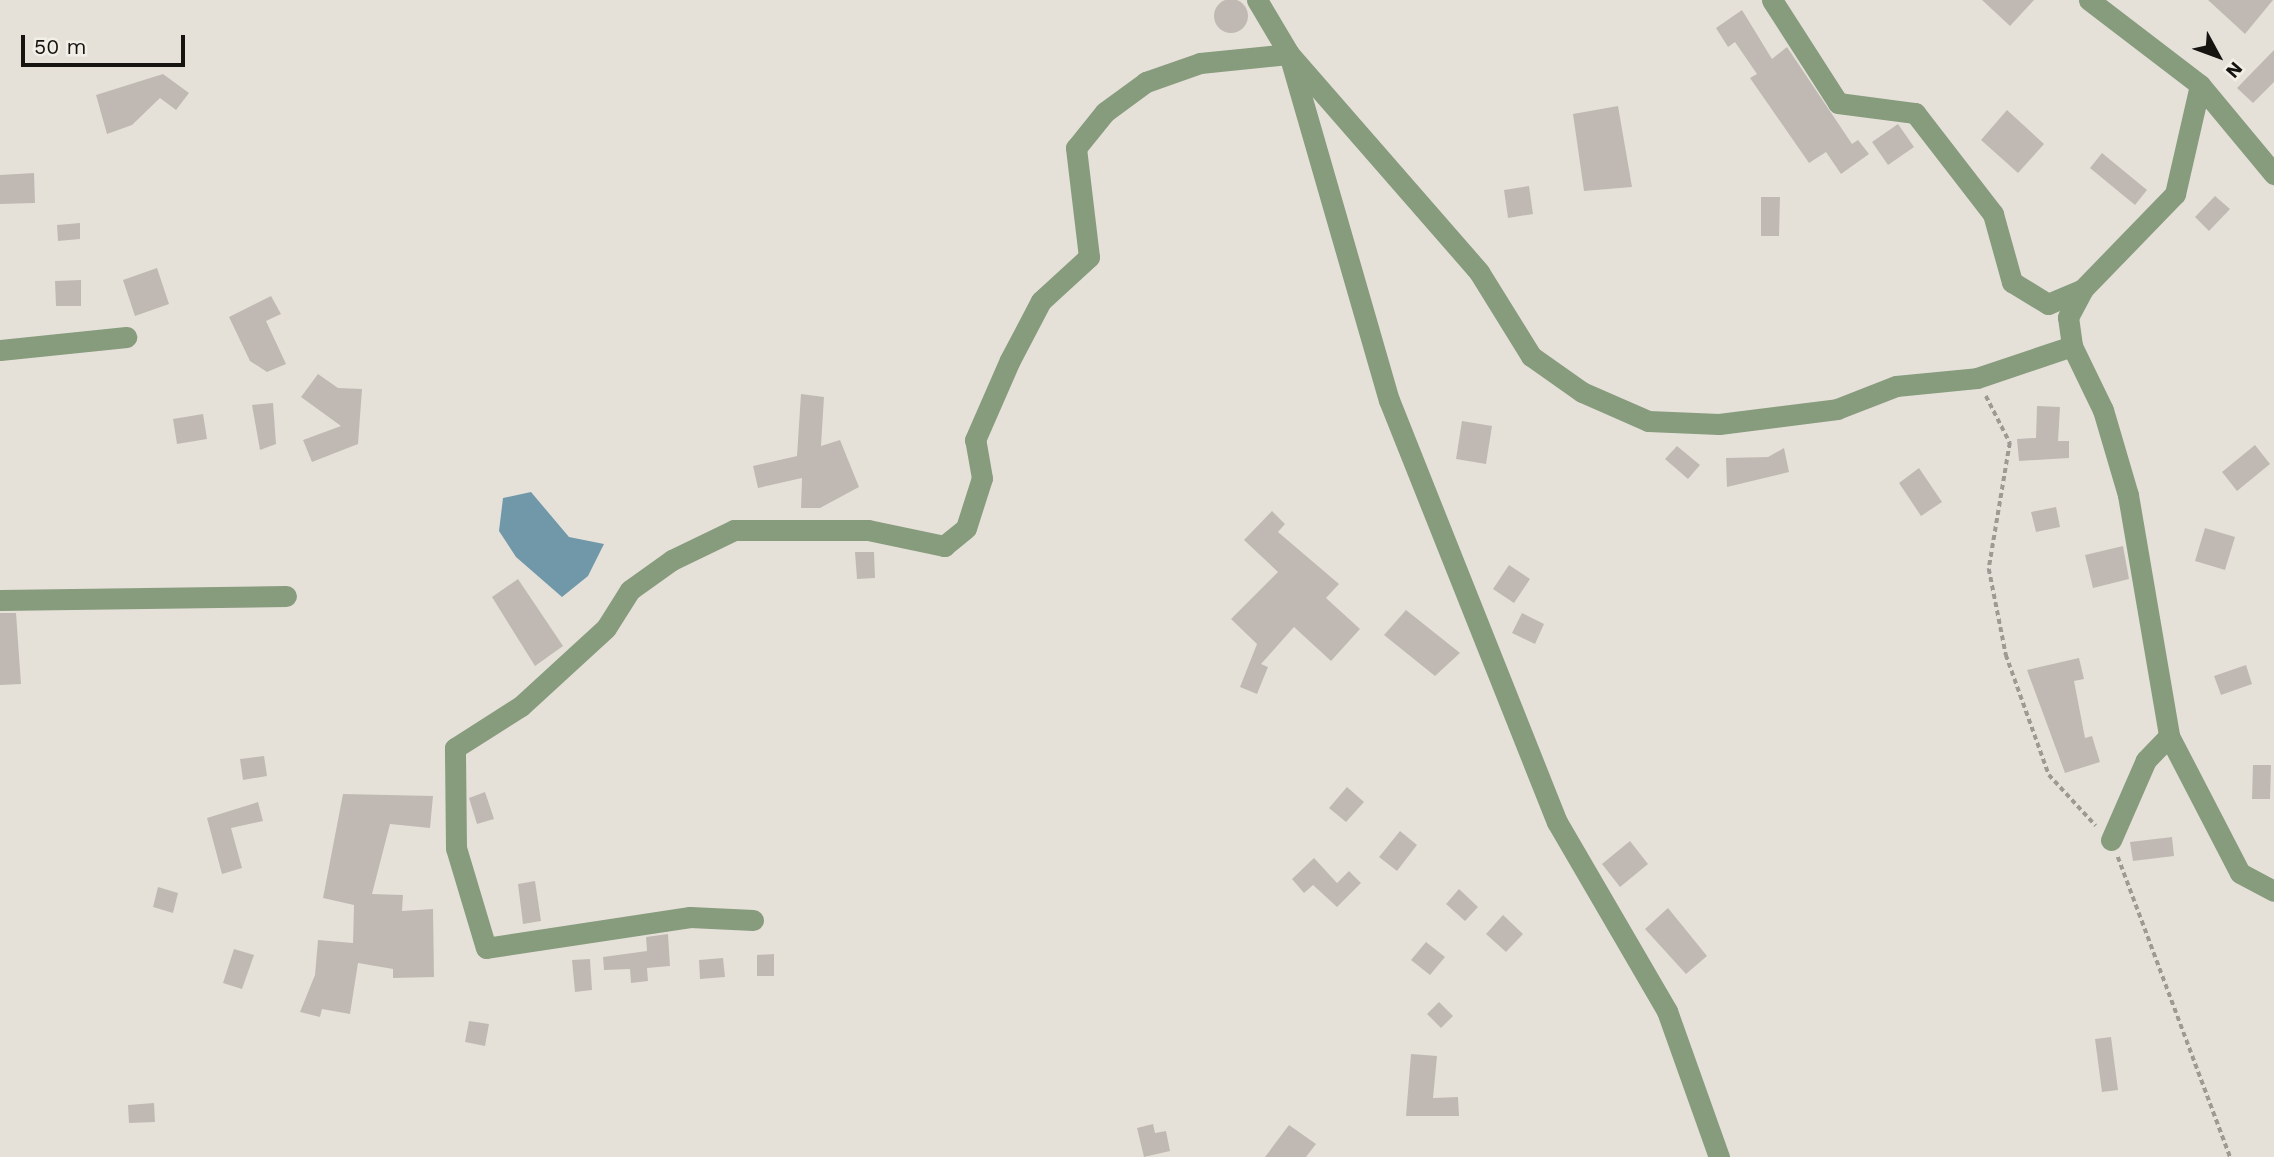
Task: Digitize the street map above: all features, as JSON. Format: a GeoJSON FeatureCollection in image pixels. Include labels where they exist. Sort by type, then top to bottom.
{"type":"FeatureCollection","features":[{"type":"Feature","properties":{"kind":"street"},"geometry":{"type":"LineString","coordinates":[[1257,0],[1289,54],[1479,272],[1531,356],[1582,392],[1648,421],[1719,424],[1837,409],[1896,386],[1977,378],[2072,346]]}},
{"type":"Feature","properties":{"kind":"street"},"geometry":{"type":"LineString","coordinates":[[1772,0],[1838,103],[1916,114],[1993,214],[2012,282],[2048,304],[2083,289]]}},
{"type":"Feature","properties":{"kind":"street"},"geometry":{"type":"LineString","coordinates":[[2089,0],[2200,85],[2274,174]]}},
{"type":"Feature","properties":{"kind":"street"},"geometry":{"type":"LineString","coordinates":[[753,920],[690,917],[486,948],[456,848],[455,748],[521,706],[606,628],[630,590],[672,560],[734,530],[868,530],[944,546],[966,528],[982,478],[975,440],[1010,360],[1041,301],[1089,257],[1076,148],[1105,112],[1146,82],[1200,63],[1289,54]]}},
{"type":"Feature","properties":{"kind":"street"},"geometry":{"type":"LineString","coordinates":[[1289,54],[1389,400],[1557,822],[1667,1010],[1719,1157]]}},
{"type":"Feature","properties":{"kind":"street"},"geometry":{"type":"LineString","coordinates":[[2200,85],[2175,194],[2083,289],[2068,317],[2072,346],[2102,410],[2127,495],[2169,736],[2240,873],[2274,891]]}},
{"type":"Feature","properties":{"kind":"street"},"geometry":{"type":"LineString","coordinates":[[0,350],[126,337]]}},
{"type":"Feature","properties":{"kind":"street"},"geometry":{"type":"LineString","coordinates":[[0,600],[286,596]]}},
{"type":"Feature","properties":{"kind":"street"},"geometry":{"type":"LineString","coordinates":[[2111,840],[2146,760],[2169,736]]}},
{"type":"Feature","properties":{"kind":"path"},"geometry":{"type":"LineString","coordinates":[[1977,378],[2010,443],[1989,569],[2006,655],[2049,775],[2111,840],[2230,1157]]}},
{"type":"Feature","properties":{"kind":"water"},"geometry":{"type":"Polygon","coordinates":[[[531,492],[569,537],[604,544],[588,576],[562,597],[516,557],[499,531],[503,498],[531,492]]]}},
{"type":"Feature","properties":{"kind":"building"},"geometry":{"type":"Polygon","coordinates":[[[1231,-1],[1243,4],[1248,16],[1243,28],[1231,33],[1219,28],[1214,16],[1219,4],[1231,-1]]]}},
{"type":"Feature","properties":{"kind":"building"},"geometry":{"type":"Polygon","coordinates":[[[1982,0],[2034,0],[2010,26],[1982,0]]]}},
{"type":"Feature","properties":{"kind":"building"},"geometry":{"type":"Polygon","coordinates":[[[2208,0],[2273,0],[2245,34],[2208,0]]]}},
{"type":"Feature","properties":{"kind":"building"},"geometry":{"type":"Polygon","coordinates":[[[1742,10],[1772,59],[1787,47],[1852,144],[1858,140],[1869,154],[1841,174],[1826,152],[1809,163],[1750,78],[1757,74],[1735,42],[1728,47],[1716,28],[1742,10]]]}},
{"type":"Feature","properties":{"kind":"building"},"geometry":{"type":"Polygon","coordinates":[[[2274,50],[2274,82],[2253,103],[2237,88],[2274,50]]]}},
{"type":"Feature","properties":{"kind":"building"},"geometry":{"type":"Polygon","coordinates":[[[163,74],[189,93],[176,110],[160,98],[132,125],[107,134],[96,95],[163,74]]]}},
{"type":"Feature","properties":{"kind":"building"},"geometry":{"type":"Polygon","coordinates":[[[1618,106],[1632,187],[1584,191],[1573,114],[1618,106]]]}},
{"type":"Feature","properties":{"kind":"building"},"geometry":{"type":"Polygon","coordinates":[[[2007,110],[2044,144],[2018,173],[1981,140],[2007,110]]]}},
{"type":"Feature","properties":{"kind":"building"},"geometry":{"type":"Polygon","coordinates":[[[1898,124],[1914,147],[1888,165],[1872,142],[1898,124]]]}},
{"type":"Feature","properties":{"kind":"building"},"geometry":{"type":"Polygon","coordinates":[[[2102,153],[2147,190],[2135,205],[2090,168],[2102,153]]]}},
{"type":"Feature","properties":{"kind":"building"},"geometry":{"type":"Polygon","coordinates":[[[34,173],[35,203],[0,204],[0,175],[34,173]]]}},
{"type":"Feature","properties":{"kind":"building"},"geometry":{"type":"Polygon","coordinates":[[[1529,186],[1533,214],[1508,218],[1504,190],[1529,186]]]}},
{"type":"Feature","properties":{"kind":"building"},"geometry":{"type":"Polygon","coordinates":[[[2215,196],[2230,209],[2209,231],[2195,217],[2215,196]]]}},
{"type":"Feature","properties":{"kind":"building"},"geometry":{"type":"Polygon","coordinates":[[[1761,197],[1780,197],[1779,236],[1761,236],[1761,197]]]}},
{"type":"Feature","properties":{"kind":"building"},"geometry":{"type":"Polygon","coordinates":[[[80,223],[80,239],[58,241],[57,225],[80,223]]]}},
{"type":"Feature","properties":{"kind":"building"},"geometry":{"type":"Polygon","coordinates":[[[157,268],[169,304],[135,316],[123,280],[157,268]]]}},
{"type":"Feature","properties":{"kind":"building"},"geometry":{"type":"Polygon","coordinates":[[[81,280],[81,306],[56,306],[55,281],[81,280]]]}},
{"type":"Feature","properties":{"kind":"building"},"geometry":{"type":"Polygon","coordinates":[[[271,296],[281,314],[266,321],[286,364],[267,372],[250,361],[229,317],[271,296]]]}},
{"type":"Feature","properties":{"kind":"building"},"geometry":{"type":"Polygon","coordinates":[[[318,374],[338,388],[362,389],[358,444],[312,462],[303,440],[341,426],[301,397],[318,374]]]}},
{"type":"Feature","properties":{"kind":"building"},"geometry":{"type":"Polygon","coordinates":[[[801,394],[824,397],[821,446],[840,440],[859,487],[820,508],[801,508],[802,478],[758,488],[753,466],[797,456],[801,394]]]}},
{"type":"Feature","properties":{"kind":"building"},"geometry":{"type":"Polygon","coordinates":[[[273,403],[276,444],[260,450],[252,405],[273,403]]]}},
{"type":"Feature","properties":{"kind":"building"},"geometry":{"type":"Polygon","coordinates":[[[2037,406],[2060,407],[2058,441],[2069,441],[2069,458],[2019,461],[2017,439],[2036,438],[2037,406]]]}},
{"type":"Feature","properties":{"kind":"building"},"geometry":{"type":"Polygon","coordinates":[[[203,414],[207,439],[177,444],[173,419],[203,414]]]}},
{"type":"Feature","properties":{"kind":"building"},"geometry":{"type":"Polygon","coordinates":[[[1462,421],[1492,426],[1486,464],[1456,459],[1462,421]]]}},
{"type":"Feature","properties":{"kind":"building"},"geometry":{"type":"Polygon","coordinates":[[[2255,445],[2270,464],[2237,491],[2222,472],[2255,445]]]}},
{"type":"Feature","properties":{"kind":"building"},"geometry":{"type":"Polygon","coordinates":[[[1677,446],[1700,465],[1688,479],[1665,459],[1677,446]]]}},
{"type":"Feature","properties":{"kind":"building"},"geometry":{"type":"Polygon","coordinates":[[[1784,448],[1789,472],[1727,487],[1726,458],[1768,457],[1784,448]]]}},
{"type":"Feature","properties":{"kind":"building"},"geometry":{"type":"Polygon","coordinates":[[[1919,468],[1942,502],[1921,516],[1899,483],[1919,468]]]}},
{"type":"Feature","properties":{"kind":"building"},"geometry":{"type":"Polygon","coordinates":[[[2056,507],[2060,527],[2036,532],[2031,512],[2056,507]]]}},
{"type":"Feature","properties":{"kind":"building"},"geometry":{"type":"Polygon","coordinates":[[[1272,511],[1285,524],[1278,532],[1339,584],[1326,598],[1360,629],[1331,661],[1294,627],[1261,664],[1268,667],[1257,694],[1240,687],[1257,644],[1231,619],[1278,572],[1244,540],[1272,511]]]}},
{"type":"Feature","properties":{"kind":"building"},"geometry":{"type":"Polygon","coordinates":[[[2205,528],[2235,537],[2225,570],[2195,561],[2205,528]]]}},
{"type":"Feature","properties":{"kind":"building"},"geometry":{"type":"Polygon","coordinates":[[[2123,546],[2129,579],[2093,588],[2085,555],[2123,546]]]}},
{"type":"Feature","properties":{"kind":"building"},"geometry":{"type":"Polygon","coordinates":[[[855,552],[874,552],[875,578],[857,579],[855,552]]]}},
{"type":"Feature","properties":{"kind":"building"},"geometry":{"type":"Polygon","coordinates":[[[1509,565],[1530,579],[1514,603],[1493,589],[1509,565]]]}},
{"type":"Feature","properties":{"kind":"building"},"geometry":{"type":"Polygon","coordinates":[[[518,579],[563,646],[535,666],[492,597],[518,579]]]}},
{"type":"Feature","properties":{"kind":"building"},"geometry":{"type":"Polygon","coordinates":[[[1406,610],[1460,653],[1435,676],[1384,635],[1406,610]]]}},
{"type":"Feature","properties":{"kind":"building"},"geometry":{"type":"Polygon","coordinates":[[[0,613],[16,613],[21,684],[0,685],[0,613]]]}},
{"type":"Feature","properties":{"kind":"building"},"geometry":{"type":"Polygon","coordinates":[[[1522,613],[1544,624],[1535,644],[1512,633],[1522,613]]]}},
{"type":"Feature","properties":{"kind":"building"},"geometry":{"type":"Polygon","coordinates":[[[2079,658],[2084,679],[2074,681],[2085,738],[2092,736],[2100,762],[2065,773],[2027,670],[2079,658]]]}},
{"type":"Feature","properties":{"kind":"building"},"geometry":{"type":"Polygon","coordinates":[[[2246,665],[2252,684],[2221,695],[2214,676],[2246,665]]]}},
{"type":"Feature","properties":{"kind":"building"},"geometry":{"type":"Polygon","coordinates":[[[264,756],[267,776],[243,780],[240,759],[264,756]]]}},
{"type":"Feature","properties":{"kind":"building"},"geometry":{"type":"Polygon","coordinates":[[[2253,765],[2271,765],[2270,799],[2252,799],[2253,765]]]}},
{"type":"Feature","properties":{"kind":"building"},"geometry":{"type":"Polygon","coordinates":[[[1347,787],[1364,802],[1346,822],[1329,808],[1347,787]]]}},
{"type":"Feature","properties":{"kind":"building"},"geometry":{"type":"Polygon","coordinates":[[[485,792],[494,819],[477,824],[469,798],[485,792]]]}},
{"type":"Feature","properties":{"kind":"building"},"geometry":{"type":"Polygon","coordinates":[[[343,794],[433,796],[430,828],[390,824],[372,894],[403,895],[402,911],[433,909],[434,977],[393,978],[393,969],[358,963],[350,1014],[322,1009],[320,1017],[300,1012],[315,975],[318,940],[353,943],[354,905],[323,898],[343,794]]]}},
{"type":"Feature","properties":{"kind":"building"},"geometry":{"type":"Polygon","coordinates":[[[258,802],[263,821],[231,828],[242,868],[222,874],[207,818],[258,802]]]}},
{"type":"Feature","properties":{"kind":"building"},"geometry":{"type":"Polygon","coordinates":[[[1400,831],[1417,845],[1397,871],[1379,857],[1400,831]]]}},
{"type":"Feature","properties":{"kind":"building"},"geometry":{"type":"Polygon","coordinates":[[[2172,837],[2174,856],[2133,861],[2130,842],[2172,837]]]}},
{"type":"Feature","properties":{"kind":"building"},"geometry":{"type":"Polygon","coordinates":[[[1630,841],[1648,864],[1620,887],[1602,864],[1630,841]]]}},
{"type":"Feature","properties":{"kind":"building"},"geometry":{"type":"Polygon","coordinates":[[[1314,858],[1337,883],[1349,871],[1361,883],[1337,907],[1313,885],[1304,893],[1292,879],[1314,858]]]}},
{"type":"Feature","properties":{"kind":"building"},"geometry":{"type":"Polygon","coordinates":[[[535,881],[541,921],[523,924],[518,884],[535,881]]]}},
{"type":"Feature","properties":{"kind":"building"},"geometry":{"type":"Polygon","coordinates":[[[158,887],[178,893],[173,913],[153,907],[158,887]]]}},
{"type":"Feature","properties":{"kind":"building"},"geometry":{"type":"Polygon","coordinates":[[[1459,889],[1478,907],[1465,921],[1446,904],[1459,889]]]}},
{"type":"Feature","properties":{"kind":"building"},"geometry":{"type":"Polygon","coordinates":[[[1668,908],[1707,956],[1686,974],[1645,929],[1668,908]]]}},
{"type":"Feature","properties":{"kind":"building"},"geometry":{"type":"Polygon","coordinates":[[[1503,915],[1523,934],[1506,952],[1486,934],[1503,915]]]}},
{"type":"Feature","properties":{"kind":"building"},"geometry":{"type":"Polygon","coordinates":[[[668,934],[670,966],[647,968],[648,981],[631,983],[630,969],[604,970],[603,957],[647,951],[646,937],[668,934]]]}},
{"type":"Feature","properties":{"kind":"building"},"geometry":{"type":"Polygon","coordinates":[[[1426,942],[1445,957],[1430,975],[1411,960],[1426,942]]]}},
{"type":"Feature","properties":{"kind":"building"},"geometry":{"type":"Polygon","coordinates":[[[234,949],[254,955],[242,989],[223,983],[234,949]]]}},
{"type":"Feature","properties":{"kind":"building"},"geometry":{"type":"Polygon","coordinates":[[[774,954],[774,976],[757,976],[757,955],[774,954]]]}},
{"type":"Feature","properties":{"kind":"building"},"geometry":{"type":"Polygon","coordinates":[[[723,958],[725,977],[700,979],[699,960],[723,958]]]}},
{"type":"Feature","properties":{"kind":"building"},"geometry":{"type":"Polygon","coordinates":[[[590,959],[592,990],[575,992],[572,960],[590,959]]]}},
{"type":"Feature","properties":{"kind":"building"},"geometry":{"type":"Polygon","coordinates":[[[1439,1002],[1453,1016],[1441,1028],[1427,1014],[1439,1002]]]}},
{"type":"Feature","properties":{"kind":"building"},"geometry":{"type":"Polygon","coordinates":[[[469,1021],[489,1024],[485,1046],[465,1042],[469,1021]]]}},
{"type":"Feature","properties":{"kind":"building"},"geometry":{"type":"Polygon","coordinates":[[[2111,1037],[2118,1090],[2102,1092],[2095,1039],[2111,1037]]]}},
{"type":"Feature","properties":{"kind":"building"},"geometry":{"type":"Polygon","coordinates":[[[1411,1054],[1437,1056],[1433,1098],[1458,1097],[1459,1116],[1406,1116],[1411,1054]]]}},
{"type":"Feature","properties":{"kind":"building"},"geometry":{"type":"Polygon","coordinates":[[[154,1103],[155,1122],[129,1123],[128,1105],[154,1103]]]}},
{"type":"Feature","properties":{"kind":"building"},"geometry":{"type":"Polygon","coordinates":[[[1153,1124],[1155,1133],[1166,1131],[1170,1151],[1144,1157],[1137,1128],[1153,1124]]]}},
{"type":"Feature","properties":{"kind":"building"},"geometry":{"type":"Polygon","coordinates":[[[1289,1125],[1316,1144],[1306,1157],[1265,1157],[1289,1125]]]}}]}
